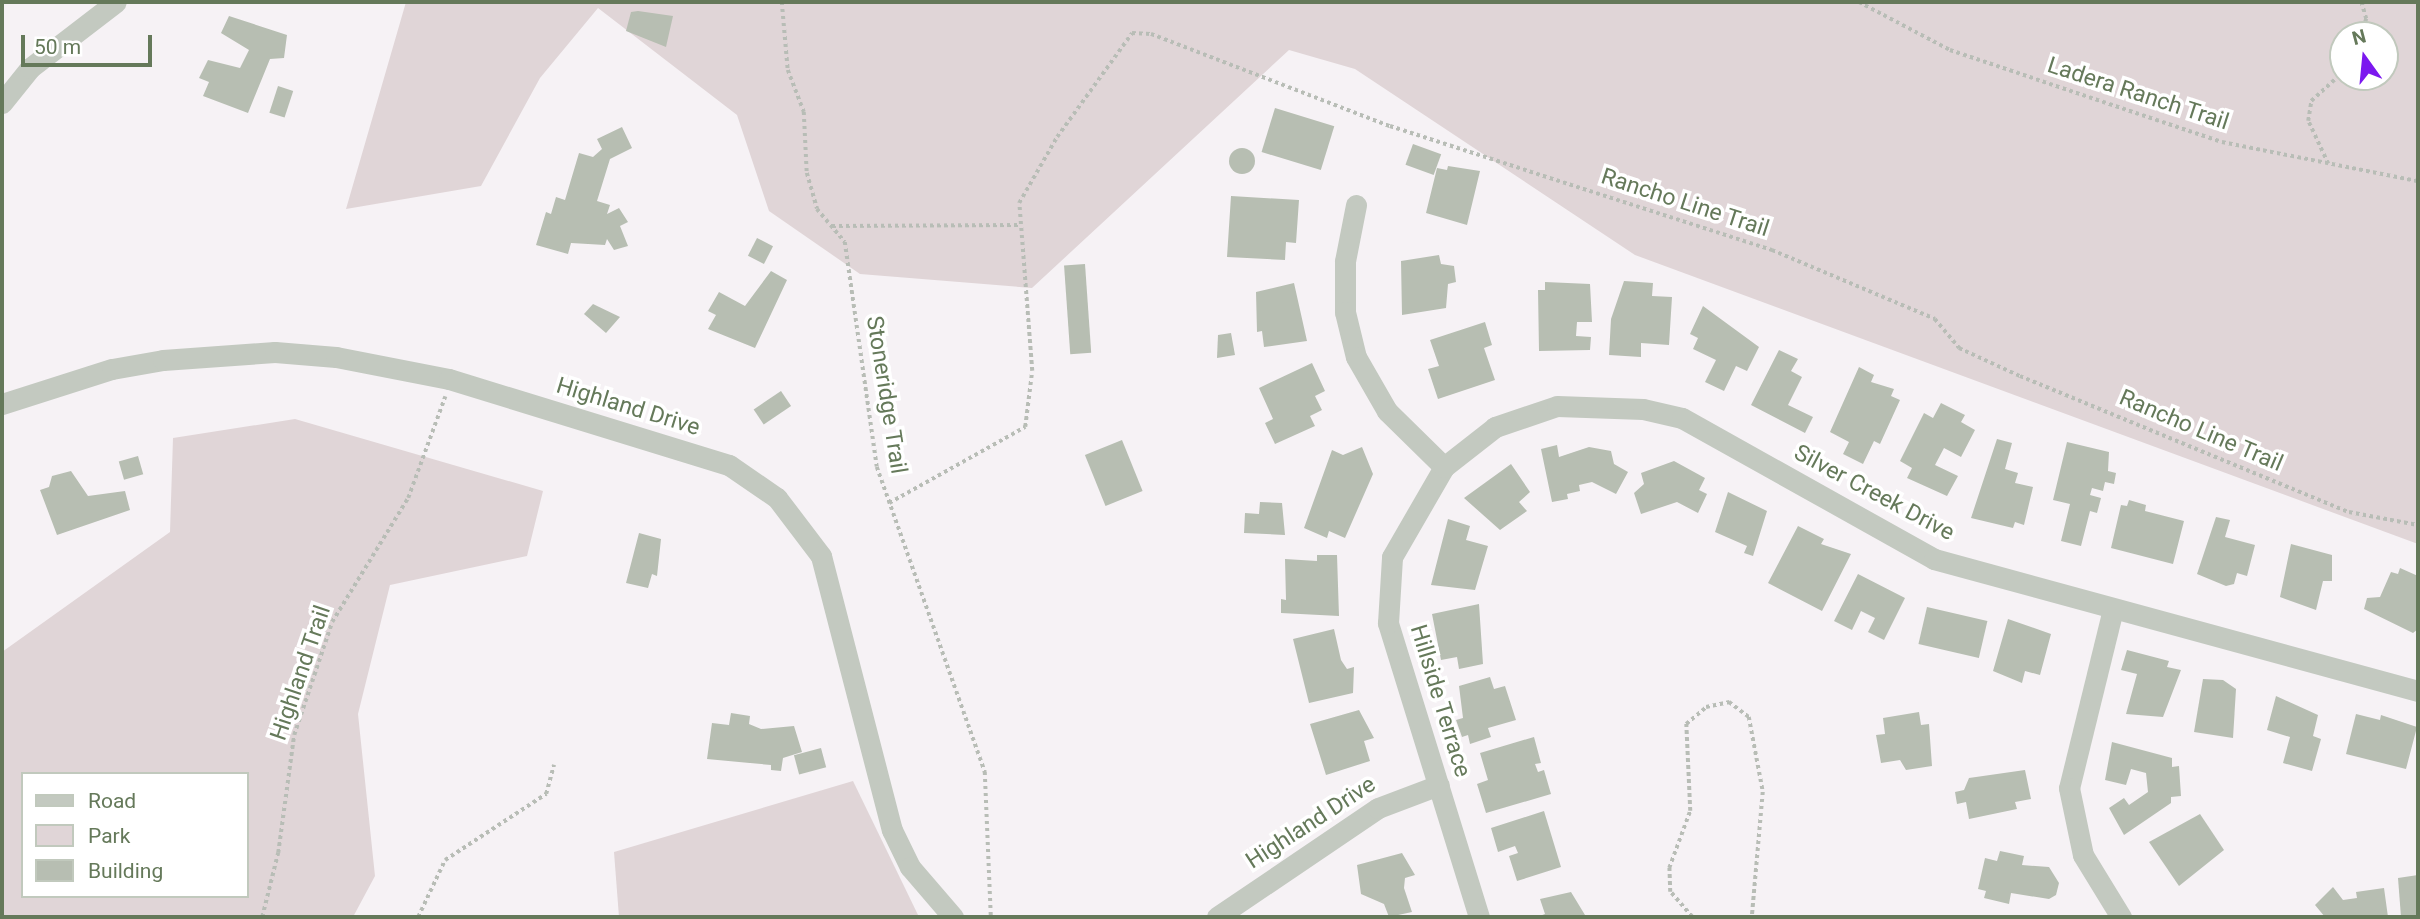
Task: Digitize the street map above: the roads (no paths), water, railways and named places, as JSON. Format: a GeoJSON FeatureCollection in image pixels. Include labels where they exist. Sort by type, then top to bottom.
{"type":"FeatureCollection","features":[{"type":"Feature","properties":{"kind":"street"},"geometry":{"type":"LineString","coordinates":[[2,103],[30,68],[116,2]]}},
{"type":"Feature","properties":{"kind":"street"},"geometry":{"type":"LineString","coordinates":[[1356,205],[1345,261],[1345,299],[1356,357],[1387,411],[1444,467]]}},
{"type":"Feature","properties":{"kind":"street","name":"Highland Drive"},"geometry":{"type":"LineString","coordinates":[[2,404],[111,369],[212,355],[336,357],[449,379],[729,466],[777,498],[821,556],[892,830],[910,867],[953,917]]}},
{"type":"Feature","properties":{"kind":"street","name":"Silver Creek Drive"},"geometry":{"type":"LineString","coordinates":[[1444,467],[1495,427],[1557,406],[1643,409],[1682,418],[1934,559],[2418,691]]}},
{"type":"Feature","properties":{"kind":"street","name":"Hillside Terrace"},"geometry":{"type":"LineString","coordinates":[[1444,467],[1392,557],[1388,623],[1479,917]]}},
{"type":"Feature","properties":{"kind":"street"},"geometry":{"type":"LineString","coordinates":[[2112,609],[2069,788],[2083,855],[2121,917]]}},
{"type":"Feature","properties":{"kind":"street","name":"Highland Drive"},"geometry":{"type":"LineString","coordinates":[[1217,917],[1378,808],[1439,785]]}}]}
